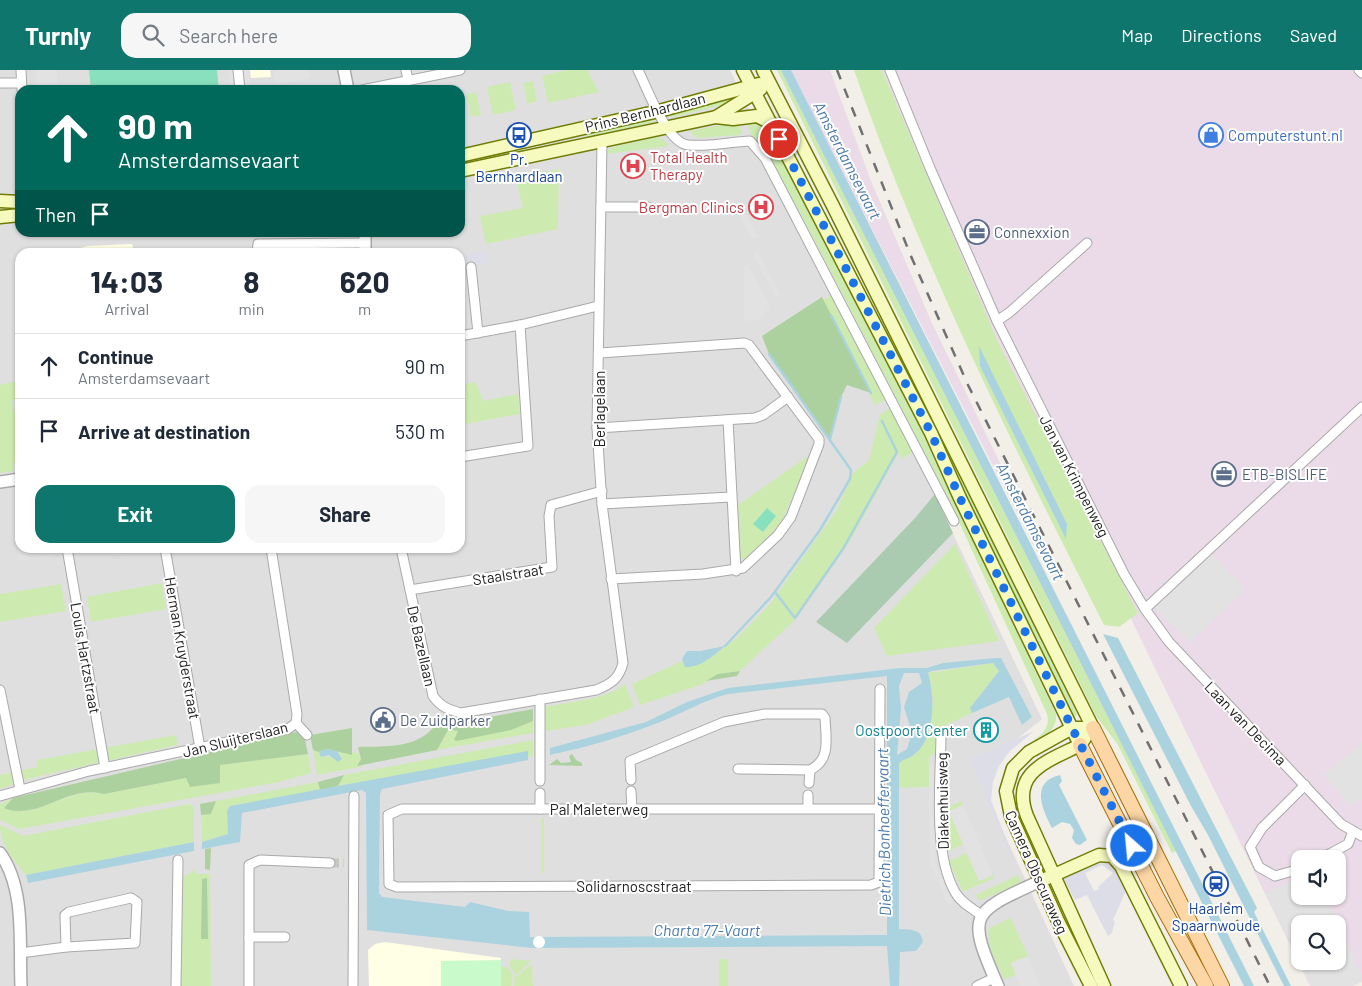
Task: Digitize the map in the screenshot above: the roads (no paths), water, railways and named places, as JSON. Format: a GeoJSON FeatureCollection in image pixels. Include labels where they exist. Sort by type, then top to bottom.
{"type":"FeatureCollection","features":[{"type":"Feature","properties":{"kind":"main road"},"geometry":{"type":"LineString","coordinates":[[743,70],[931,433],[960,498],[1080,745],[1157,897],[1206,986]]}},
{"type":"Feature","properties":{"kind":"main road"},"geometry":{"type":"LineString","coordinates":[[763,70],[832,204],[1222,986]]}},
{"type":"Feature","properties":{"kind":"main road","name":"Prins Bernhardlaan"},"geometry":{"type":"LineString","coordinates":[[465,155],[753,89],[769,83]]}},
{"type":"Feature","properties":{"kind":"main road","name":"Prins Bernhardlaan"},"geometry":{"type":"LineString","coordinates":[[716,117],[753,89]]}},
{"type":"Feature","properties":{"kind":"main road","name":"Prins Bernhardlaan"},"geometry":{"type":"LineString","coordinates":[[465,170],[716,117],[733,119],[757,116],[771,123]]}},
{"type":"Feature","properties":{"kind":"main road"},"geometry":{"type":"LineString","coordinates":[[0,202],[15,202]]}},
{"type":"Feature","properties":{"kind":"main road"},"geometry":{"type":"LineString","coordinates":[[0,217],[15,216]]}},
{"type":"Feature","properties":{"kind":"main road"},"geometry":{"type":"LineString","coordinates":[[1072,728],[1093,728]]}},
{"type":"Feature","properties":{"kind":"main road","name":"Camera Obscuraweg"},"geometry":{"type":"LineString","coordinates":[[1072,728],[1022,757],[1013,768],[1006,783],[1008,807],[1040,881],[1099,985]]}},
{"type":"Feature","properties":{"kind":"main road","name":"Camera Obscuraweg"},"geometry":{"type":"LineString","coordinates":[[1093,728],[1080,745],[1038,767],[1029,775],[1023,787],[1024,811],[1099,985]]}},
{"type":"Feature","properties":{"kind":"main road"},"geometry":{"type":"LineString","coordinates":[[1040,881],[1099,855],[1112,856],[1121,866],[1181,986]]}},
{"type":"Feature","properties":{"kind":"street"},"geometry":{"type":"LineString","coordinates":[[21,70],[22,85]]}},
{"type":"Feature","properties":{"kind":"street"},"geometry":{"type":"LineString","coordinates":[[238,70],[240,85]]}},
{"type":"Feature","properties":{"kind":"street"},"geometry":{"type":"LineString","coordinates":[[344,70],[347,85]]}},
{"type":"Feature","properties":{"kind":"street"},"geometry":{"type":"LineString","coordinates":[[406,70],[408,80]]}},
{"type":"Feature","properties":{"kind":"street"},"geometry":{"type":"LineString","coordinates":[[638,70],[666,127],[676,140],[687,145],[750,141],[765,158],[954,522]]}},
{"type":"Feature","properties":{"kind":"street","name":"Jan van Krimpenweg"},"geometry":{"type":"LineString","coordinates":[[890,70],[997,321],[1124,574],[1145,609]]}},
{"type":"Feature","properties":{"kind":"street"},"geometry":{"type":"LineString","coordinates":[[1359,70],[1362,73]]}},
{"type":"Feature","properties":{"kind":"street"},"geometry":{"type":"LineString","coordinates":[[385,85],[455,71]]}},
{"type":"Feature","properties":{"kind":"street"},"geometry":{"type":"LineString","coordinates":[[0,83],[15,85]]}},
{"type":"Feature","properties":{"kind":"street","name":"Berlagelaan"},"geometry":{"type":"LineString","coordinates":[[602,142],[598,306],[600,353],[597,428],[602,504],[623,663],[620,674]]}},
{"type":"Feature","properties":{"kind":"street"},"geometry":{"type":"LineString","coordinates":[[600,206],[648,208]]}},
{"type":"Feature","properties":{"kind":"street"},"geometry":{"type":"LineString","coordinates":[[258,248],[258,244],[365,243]]}},
{"type":"Feature","properties":{"kind":"street"},"geometry":{"type":"LineString","coordinates":[[997,321],[1010,312],[1087,243]]}},
{"type":"Feature","properties":{"kind":"street"},"geometry":{"type":"LineString","coordinates":[[470,267],[478,333]]}},
{"type":"Feature","properties":{"kind":"street"},"geometry":{"type":"LineString","coordinates":[[465,335],[520,325],[598,306]]}},
{"type":"Feature","properties":{"kind":"street"},"geometry":{"type":"LineString","coordinates":[[465,456],[528,446],[520,325]]}},
{"type":"Feature","properties":{"kind":"street"},"geometry":{"type":"LineString","coordinates":[[600,353],[744,343],[753,349],[819,439],[819,444],[791,517],[778,535],[743,568],[736,571],[611,579]]}},
{"type":"Feature","properties":{"kind":"street"},"geometry":{"type":"LineString","coordinates":[[597,428],[728,420],[760,416],[788,397]]}},
{"type":"Feature","properties":{"kind":"street"},"geometry":{"type":"LineString","coordinates":[[1145,609],[1362,407]]}},
{"type":"Feature","properties":{"kind":"street"},"geometry":{"type":"LineString","coordinates":[[728,420],[736,571]]}},
{"type":"Feature","properties":{"kind":"street"},"geometry":{"type":"LineString","coordinates":[[0,482],[15,480]]}},
{"type":"Feature","properties":{"kind":"street","name":"Staalstraat"},"geometry":{"type":"LineString","coordinates":[[410,590],[552,567],[549,516],[551,505],[602,491]]}},
{"type":"Feature","properties":{"kind":"street"},"geometry":{"type":"LineString","coordinates":[[602,504],[731,497]]}},
{"type":"Feature","properties":{"kind":"street","name":"Louis Hartzstraat"},"geometry":{"type":"LineString","coordinates":[[68,553],[105,768]]}},
{"type":"Feature","properties":{"kind":"street","name":"Herman Kruyderstraat"},"geometry":{"type":"LineString","coordinates":[[166,553],[200,748]]}},
{"type":"Feature","properties":{"kind":"street","name":"Jan Sluijterslaan"},"geometry":{"type":"LineString","coordinates":[[0,796],[20,789],[105,768],[288,729],[296,723],[297,714],[273,553]]}},
{"type":"Feature","properties":{"kind":"street","name":"De Bazellaan"},"geometry":{"type":"LineString","coordinates":[[402,553],[425,666],[438,704],[449,710],[461,713],[596,690],[609,685],[620,674]]}},
{"type":"Feature","properties":{"kind":"street","name":"Laan van Decima"},"geometry":{"type":"LineString","coordinates":[[1145,609],[1169,642],[1341,824],[1357,830],[1362,836]]}},
{"type":"Feature","properties":{"kind":"street"},"geometry":{"type":"LineString","coordinates":[[880,689],[880,809]]}},
{"type":"Feature","properties":{"kind":"street"},"geometry":{"type":"LineString","coordinates":[[0,690],[20,789]]}},
{"type":"Feature","properties":{"kind":"street"},"geometry":{"type":"LineString","coordinates":[[540,699],[540,781]]}},
{"type":"Feature","properties":{"kind":"street"},"geometry":{"type":"LineString","coordinates":[[631,780],[630,761],[724,722],[765,714],[822,714],[825,718],[826,756],[819,766],[810,770],[738,769]]}},
{"type":"Feature","properties":{"kind":"street"},"geometry":{"type":"LineString","coordinates":[[296,723],[308,735]]}},
{"type":"Feature","properties":{"kind":"street","name":"Diakenhuisweg"},"geometry":{"type":"LineString","coordinates":[[941,732],[941,839],[943,862],[955,893],[964,903],[982,915]]}},
{"type":"Feature","properties":{"kind":"street"},"geometry":{"type":"LineString","coordinates":[[809,783],[810,770]]}},
{"type":"Feature","properties":{"kind":"street"},"geometry":{"type":"LineString","coordinates":[[1291,872],[1275,876],[1259,867],[1250,847],[1254,837],[1305,785]]}},
{"type":"Feature","properties":{"kind":"street"},"geometry":{"type":"LineString","coordinates":[[631,791],[632,809]]}},
{"type":"Feature","properties":{"kind":"street"},"geometry":{"type":"LineString","coordinates":[[540,793],[540,809]]}},
{"type":"Feature","properties":{"kind":"street"},"geometry":{"type":"LineString","coordinates":[[808,795],[808,808]]}},
{"type":"Feature","properties":{"kind":"street"},"geometry":{"type":"LineString","coordinates":[[353,986],[354,796]]}},
{"type":"Feature","properties":{"kind":"street","name":"Pal Maleterweg"},"geometry":{"type":"LineString","coordinates":[[389,884],[388,815],[402,809],[719,807],[880,809]]}},
{"type":"Feature","properties":{"kind":"street","name":"Solidarnoscstraat"},"geometry":{"type":"LineString","coordinates":[[389,884],[397,887],[871,885],[879,882],[880,809]]}},
{"type":"Feature","properties":{"kind":"street"},"geometry":{"type":"LineString","coordinates":[[1337,850],[1348,844],[1357,830]]}},
{"type":"Feature","properties":{"kind":"street"},"geometry":{"type":"LineString","coordinates":[[0,853],[12,875],[17,893],[21,986]]}},
{"type":"Feature","properties":{"kind":"street"},"geometry":{"type":"LineString","coordinates":[[176,986],[178,860]]}},
{"type":"Feature","properties":{"kind":"street"},"geometry":{"type":"LineString","coordinates":[[249,986],[249,866],[260,860],[330,863]]}},
{"type":"Feature","properties":{"kind":"street"},"geometry":{"type":"LineString","coordinates":[[344,863],[354,864]]}},
{"type":"Feature","properties":{"kind":"street"},"geometry":{"type":"LineString","coordinates":[[977,986],[996,982],[978,936],[982,915],[989,906],[1040,881]]}},
{"type":"Feature","properties":{"kind":"street"},"geometry":{"type":"LineString","coordinates":[[20,954],[66,947],[135,943],[137,902],[131,898],[69,912],[65,915],[66,947]]}},
{"type":"Feature","properties":{"kind":"street"},"geometry":{"type":"LineString","coordinates":[[249,937],[285,937]]}},
{"type":"Feature","properties":{"kind":"water"},"geometry":{"type":"Polygon","coordinates":[[[979,346],[1067,524],[1066,539],[980,366],[979,346]]]}},
{"type":"Feature","properties":{"kind":"water"},"geometry":{"type":"Polygon","coordinates":[[[1103,634],[1118,638],[1257,908],[1254,912],[1291,986],[1284,986],[1103,634]]]}},
{"type":"Feature","properties":{"kind":"water"},"geometry":{"type":"Polygon","coordinates":[[[725,646],[702,663],[685,667],[682,659],[687,651],[700,651],[725,646]]]}},
{"type":"Feature","properties":{"kind":"water"},"geometry":{"type":"Polygon","coordinates":[[[1001,658],[1032,717],[1022,725],[1009,697],[972,713],[970,708],[999,671],[993,663],[931,671],[928,673],[932,694],[932,718],[926,740],[912,756],[899,763],[899,929],[918,932],[923,942],[916,951],[900,952],[899,986],[890,986],[887,946],[532,948],[367,930],[366,793],[362,790],[242,813],[240,842],[202,849],[202,842],[228,834],[227,811],[230,806],[528,751],[528,760],[382,789],[380,794],[379,893],[382,897],[465,907],[470,902],[508,911],[529,912],[530,937],[887,935],[887,676],[728,694],[647,727],[606,741],[550,755],[550,748],[646,722],[687,702],[728,688],[900,668],[927,668],[943,663],[1001,658]],[[904,673],[899,686],[901,709],[897,755],[907,749],[912,733],[904,707],[909,692],[922,683],[919,673],[904,673]]]}},
{"type":"Feature","properties":{"kind":"water"},"geometry":{"type":"Polygon","coordinates":[[[327,749],[337,751],[342,759],[338,762],[329,755],[321,757],[319,752],[327,749]]]}},
{"type":"Feature","properties":{"kind":"water"},"geometry":{"type":"Polygon","coordinates":[[[1060,775],[1062,781],[1059,785],[1087,840],[1080,845],[1076,844],[1072,838],[1074,830],[1070,824],[1062,822],[1052,828],[1042,805],[1042,790],[1045,784],[1060,775]]]}},
{"type":"Feature","properties":{"kind":"water"},"geometry":{"type":"Polygon","coordinates":[[[194,842],[194,851],[28,883],[26,875],[194,842]]]}},
{"type":"Feature","properties":{"kind":"waterway","name":"Amsterdamsevaart"},"geometry":{"type":"LineString","coordinates":[[786,70],[1249,986]]}},
{"type":"Feature","properties":{"kind":"waterway"},"geometry":{"type":"LineString","coordinates":[[831,315],[871,393]]}},
{"type":"Feature","properties":{"kind":"waterway"},"geometry":{"type":"LineString","coordinates":[[725,646],[771,597],[820,530],[850,479],[851,470],[769,354]]}},
{"type":"Feature","properties":{"kind":"waterway"},"geometry":{"type":"LineString","coordinates":[[830,439],[841,397]]}},
{"type":"Feature","properties":{"kind":"waterway"},"geometry":{"type":"LineString","coordinates":[[775,592],[795,618],[843,549],[897,452],[882,421]]}},
{"type":"Feature","properties":{"kind":"tunnel"},"geometry":{"type":"LineString","coordinates":[[330,863],[344,863]]}},
{"type":"Feature","properties":{"kind":"railway"},"geometry":{"type":"LineString","coordinates":[[837,70],[910,254],[968,385],[1270,986]]}},
{"type":"Feature","properties":{"kind":"place","name":"Pr. Bernhardlaan"},"geometry":{"type":"Point","coordinates":[519,135]}},
{"type":"Feature","properties":{"kind":"place","name":"Computerstunt.nl"},"geometry":{"type":"Point","coordinates":[1211,135]}},
{"type":"Feature","properties":{"kind":"place","name":"Total Health Therapy"},"geometry":{"type":"Point","coordinates":[633,166]}},
{"type":"Feature","properties":{"kind":"place","name":"Bergman Clinics"},"geometry":{"type":"Point","coordinates":[761,207]}},
{"type":"Feature","properties":{"kind":"place","name":"Connexxion"},"geometry":{"type":"Point","coordinates":[977,232]}},
{"type":"Feature","properties":{"kind":"place","name":"ETB-BISLIFE"},"geometry":{"type":"Point","coordinates":[1224,474]}},
{"type":"Feature","properties":{"kind":"place","name":"De Zuidparker"},"geometry":{"type":"Point","coordinates":[383,720]}},
{"type":"Feature","properties":{"kind":"place","name":"Oostpoort Center"},"geometry":{"type":"Point","coordinates":[986,730]}},
{"type":"Feature","properties":{"kind":"place","name":"Haarlem Spaarnwoude"},"geometry":{"type":"Point","coordinates":[1216,884]}},
{"type":"Feature","properties":{"kind":"water label","name":"Dietrich Bonhoeffervaart"},"geometry":{"type":"Point","coordinates":[883,832]}},
{"type":"Feature","properties":{"kind":"water label","name":"Charta 77-Vaart"},"geometry":{"type":"Point","coordinates":[707,929]}}]}
